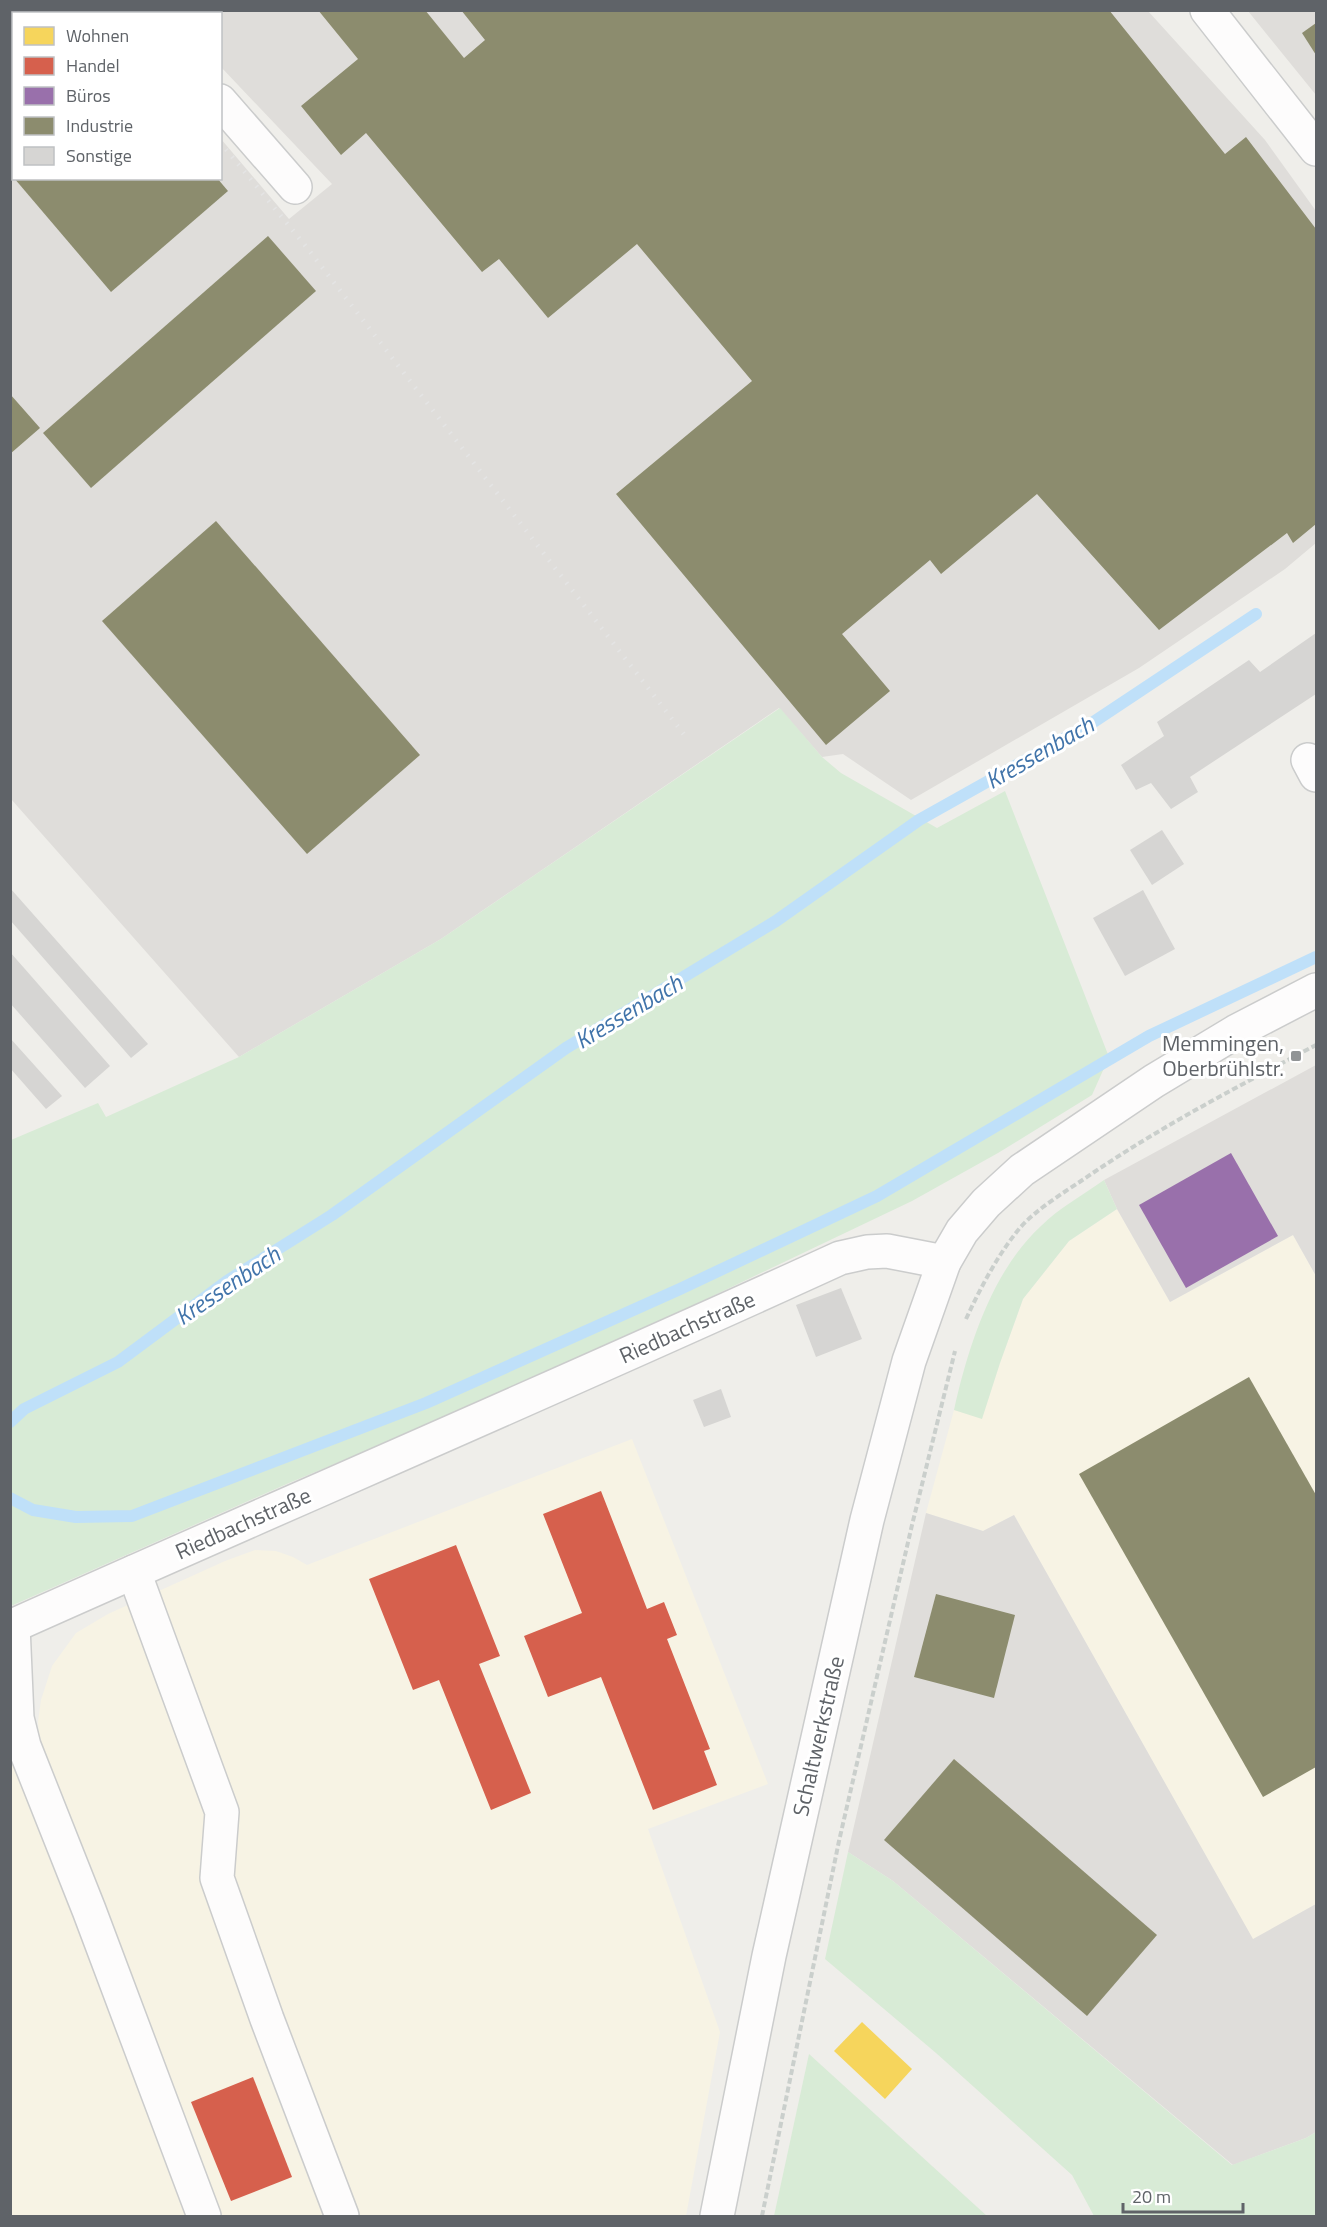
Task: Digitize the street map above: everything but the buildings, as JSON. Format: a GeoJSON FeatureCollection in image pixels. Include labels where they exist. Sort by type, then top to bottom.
{"type":"FeatureCollection","features":[{"type":"Feature","properties":{"kind":"street"},"geometry":{"type":"LineString","coordinates":[[1206,10],[1317,149]]}},
{"type":"Feature","properties":{"kind":"street"},"geometry":{"type":"LineString","coordinates":[[222,104],[295,187]]}},
{"type":"Feature","properties":{"kind":"street"},"geometry":{"type":"LineString","coordinates":[[944,1262],[968,1224],[986,1203],[1022,1170],[1154,1081],[1237,1031],[1317,990]]}},
{"type":"Feature","properties":{"kind":"street","name":"Riedbachstraße"},"geometry":{"type":"LineString","coordinates":[[12,1627],[423,1443],[636,1351],[840,1258],[867,1252],[887,1251],[944,1262]]}},
{"type":"Feature","properties":{"kind":"street","name":"Schaltwerkstraße"},"geometry":{"type":"LineString","coordinates":[[717,2217],[769,1956],[867,1520],[909,1361],[944,1262]]}},
{"type":"Feature","properties":{"kind":"street"},"geometry":{"type":"LineString","coordinates":[[134,1572],[222,1812],[217,1878],[267,2019],[342,2217]]}},
{"type":"Feature","properties":{"kind":"street"},"geometry":{"type":"LineString","coordinates":[[12,1627],[17,1718],[24,1746],[93,1921],[204,2217]]}},
{"type":"Feature","properties":{"kind":"path"},"geometry":{"type":"LineString","coordinates":[[964,1323],[983,1282],[1020,1227],[1053,1200],[1184,1115],[1317,1046]]}},
{"type":"Feature","properties":{"kind":"path"},"geometry":{"type":"LineString","coordinates":[[762,2217],[839,1841],[912,1525],[957,1344]]}},
{"type":"Feature","properties":{"kind":"shaded area"},"geometry":{"type":"Polygon","coordinates":[[[111,10],[113,12],[12,12],[12,180],[222,180],[222,140],[289,219],[332,184],[222,68],[222,12],[172,11],[1148,11],[1265,140],[1316,211],[1316,543],[1285,569],[1139,668],[911,800],[843,754],[822,757],[779,708],[441,939],[239,1057],[11,799],[10,11],[111,10]]]}},
{"type":"Feature","properties":{"kind":"shaded area"},"geometry":{"type":"Polygon","coordinates":[[[1248,11],[1316,11],[1316,95],[1248,11]]]}},
{"type":"Feature","properties":{"kind":"shaded area"},"geometry":{"type":"Polygon","coordinates":[[[1316,1065],[1316,1276],[1293,1235],[1170,1302],[1117,1209],[1104,1180],[1316,1065]]]}},
{"type":"Feature","properties":{"kind":"shaded area"},"geometry":{"type":"Polygon","coordinates":[[[1117,1209],[1170,1302],[1293,1235],[1316,1276],[1316,1904],[1253,1940],[1014,1515],[983,1531],[926,1513],[954,1410],[982,1418],[1023,1299],[1069,1241],[1117,1209]]]}},
{"type":"Feature","properties":{"kind":"shaded area"},"geometry":{"type":"Polygon","coordinates":[[[632,1439],[768,1784],[648,1829],[720,2032],[686,2216],[11,2216],[11,1751],[39,1739],[38,1721],[41,1700],[52,1666],[76,1633],[108,1614],[225,1561],[255,1550],[276,1551],[307,1565],[632,1439]]]}},
{"type":"Feature","properties":{"kind":"shaded area"},"geometry":{"type":"Polygon","coordinates":[[[926,1513],[983,1531],[1014,1515],[1253,1939],[1316,1904],[1316,2132],[1306,2138],[1233,2165],[893,1881],[848,1852],[926,1513]]]}},
{"type":"Feature","properties":{"kind":"green space"},"geometry":{"type":"Polygon","coordinates":[[[780,708],[822,757],[841,773],[937,828],[1005,791],[1109,1057],[1092,1095],[998,1153],[912,1201],[673,1315],[456,1413],[289,1483],[11,1606],[11,1140],[98,1103],[106,1117],[239,1057],[441,939],[780,708]]]}},
{"type":"Feature","properties":{"kind":"green space"},"geometry":{"type":"Polygon","coordinates":[[[1104,1180],[1117,1209],[1069,1241],[1023,1299],[982,1419],[954,1410],[984,1311],[1009,1265],[1024,1244],[1048,1219],[1104,1180]]]}},
{"type":"Feature","properties":{"kind":"green space"},"geometry":{"type":"Polygon","coordinates":[[[848,1852],[893,1881],[1232,2165],[1306,2138],[1316,2132],[1316,2216],[1094,2216],[1072,2175],[936,2053],[825,1959],[848,1852]]]}},
{"type":"Feature","properties":{"kind":"green space"},"geometry":{"type":"Polygon","coordinates":[[[809,2054],[987,2216],[774,2216],[809,2054]]]}},
{"type":"Feature","properties":{"kind":"waterway","name":"Kressenbach"},"geometry":{"type":"LineString","coordinates":[[10,1422],[24,1409],[118,1362],[227,1281],[332,1215],[566,1048],[776,921],[919,820],[1092,723],[1256,614]]}},
{"type":"Feature","properties":{"kind":"waterway","name":"Kressenbach"},"geometry":{"type":"LineString","coordinates":[[10,1498],[33,1510],[76,1517],[132,1516],[426,1403],[680,1289],[877,1196],[1149,1036],[1316,957]]}},
{"type":"Feature","properties":{"kind":"railway"},"geometry":{"type":"LineString","coordinates":[[222,144],[304,244],[686,737]]}},
{"type":"Feature","properties":{"kind":"place","name":"Memmingen, Oberbrühlstr."},"geometry":{"type":"Point","coordinates":[1296,1056]}}]}
